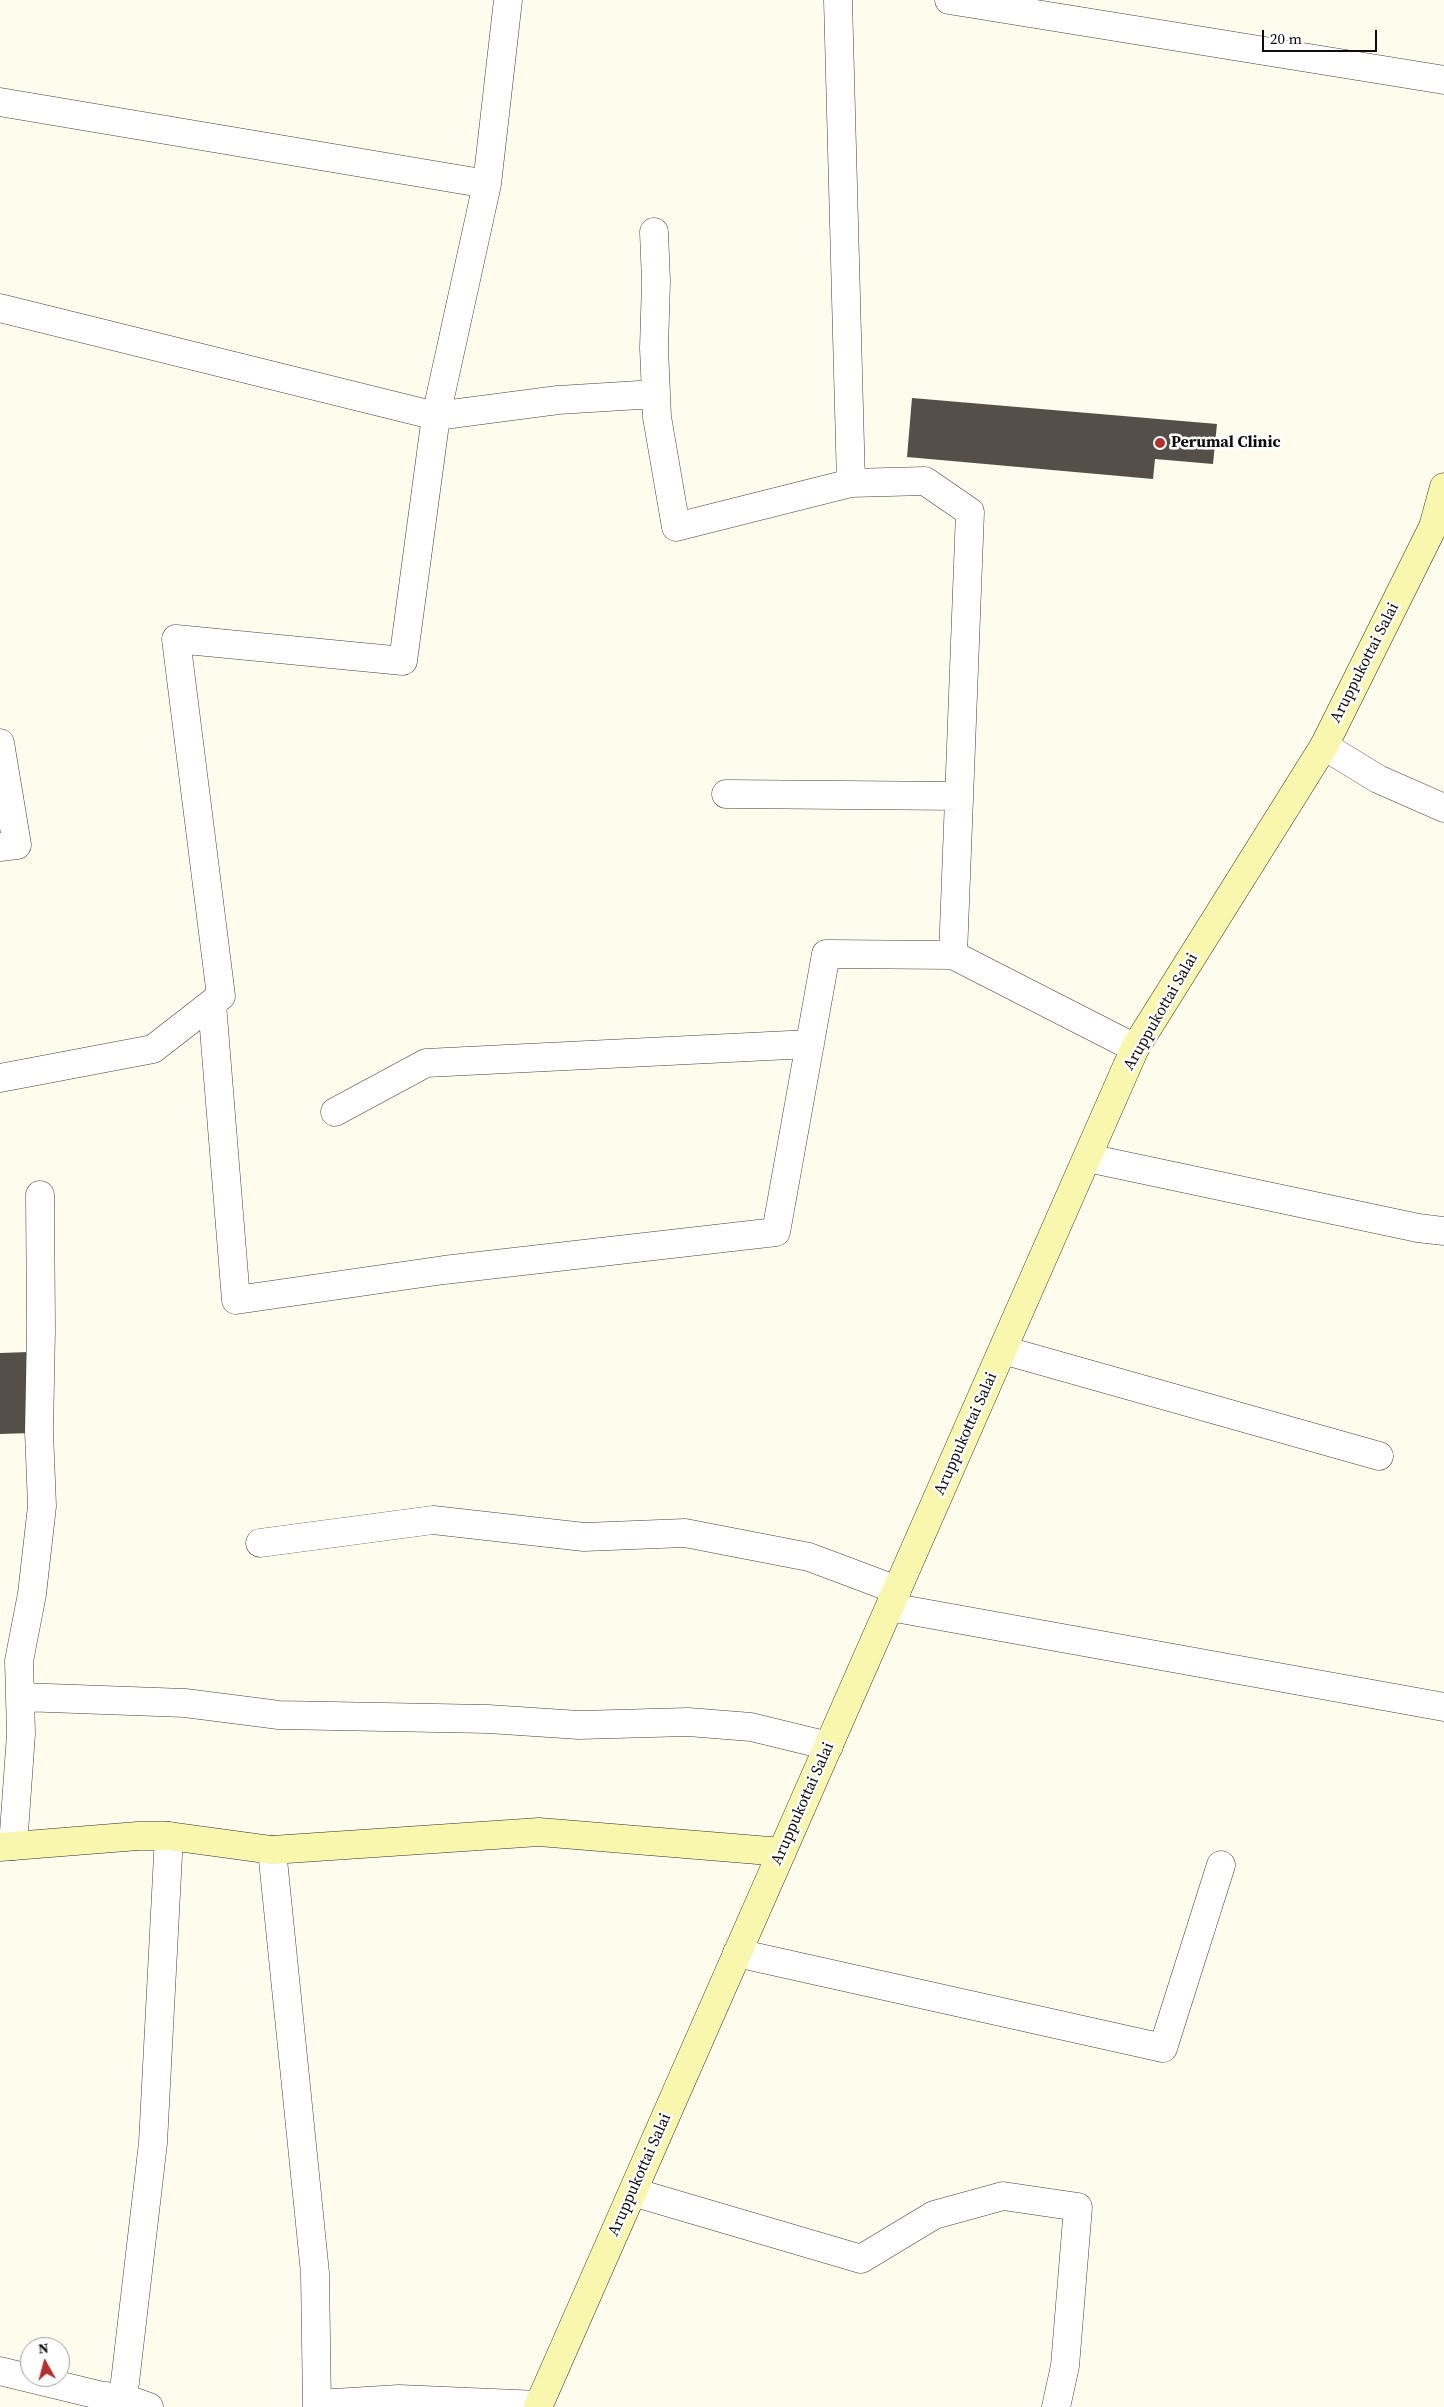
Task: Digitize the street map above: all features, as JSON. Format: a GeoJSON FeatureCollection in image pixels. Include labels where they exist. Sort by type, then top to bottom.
{"type":"FeatureCollection","features":[{"type":"Feature","properties":{"kind":"main road","name":"Aruppukottai Salai"},"geometry":{"type":"LineString","coordinates":[[539,2406],[1136,1048],[1324,746],[1439,529],[1444,487]]}},
{"type":"Feature","properties":{"kind":"main road"},"geometry":{"type":"LineString","coordinates":[[6,1846],[138,1836],[169,1836],[272,1850],[539,1832],[782,1852]]}},
{"type":"Feature","properties":{"kind":"street"},"geometry":{"type":"LineString","coordinates":[[0,1078],[153,1049],[221,996],[176,639],[403,661],[436,416],[487,184],[508,0]]}},
{"type":"Feature","properties":{"kind":"street"},"geometry":{"type":"LineString","coordinates":[[838,0],[851,483]]}},
{"type":"Feature","properties":{"kind":"street"},"geometry":{"type":"LineString","coordinates":[[949,0],[1444,80]]}},
{"type":"Feature","properties":{"kind":"street"},"geometry":{"type":"LineString","coordinates":[[0,102],[487,184]]}},
{"type":"Feature","properties":{"kind":"street"},"geometry":{"type":"LineString","coordinates":[[654,232],[657,417],[676,526],[851,483],[925,481],[970,512],[952,955]]}},
{"type":"Feature","properties":{"kind":"street"},"geometry":{"type":"LineString","coordinates":[[0,308],[436,416],[558,400],[656,394]]}},
{"type":"Feature","properties":{"kind":"street"},"geometry":{"type":"LineString","coordinates":[[0,743],[17,845],[0,846]]}},
{"type":"Feature","properties":{"kind":"street"},"geometry":{"type":"LineString","coordinates":[[1324,746],[1378,779],[1444,808]]}},
{"type":"Feature","properties":{"kind":"street"},"geometry":{"type":"LineString","coordinates":[[726,794],[959,796]]}},
{"type":"Feature","properties":{"kind":"street"},"geometry":{"type":"LineString","coordinates":[[212,1004],[236,1300],[444,1270],[776,1232],[826,954],[952,955],[1136,1048]]}},
{"type":"Feature","properties":{"kind":"street"},"geometry":{"type":"LineString","coordinates":[[335,1112],[426,1063],[810,1044]]}},
{"type":"Feature","properties":{"kind":"street"},"geometry":{"type":"LineString","coordinates":[[1088,1158],[1418,1228],[1444,1231]]}},
{"type":"Feature","properties":{"kind":"street"},"geometry":{"type":"LineString","coordinates":[[6,1846],[21,1734],[19,1661],[32,1594],[42,1506],[39,1431],[42,1330],[40,1195]]}},
{"type":"Feature","properties":{"kind":"street"},"geometry":{"type":"LineString","coordinates":[[1003,1350],[1379,1456]]}},
{"type":"Feature","properties":{"kind":"street"},"geometry":{"type":"LineString","coordinates":[[260,1544],[432,1520],[584,1537],[685,1533],[809,1557],[893,1598],[1444,1707]]}},
{"type":"Feature","properties":{"kind":"street"},"geometry":{"type":"LineString","coordinates":[[21,1697],[185,1703],[279,1715],[411,1717],[579,1724],[688,1722],[751,1727],[829,1746]]}},
{"type":"Feature","properties":{"kind":"street"},"geometry":{"type":"LineString","coordinates":[[110,2400],[153,2143],[169,1836]]}},
{"type":"Feature","properties":{"kind":"street"},"geometry":{"type":"LineString","coordinates":[[272,1850],[315,2273],[318,2405],[399,2399],[539,2406]]}},
{"type":"Feature","properties":{"kind":"street"},"geometry":{"type":"LineString","coordinates":[[737,1954],[1163,2048],[1221,1865]]}},
{"type":"Feature","properties":{"kind":"street"},"geometry":{"type":"LineString","coordinates":[[633,2192],[861,2259],[934,2215],[1003,2196],[1078,2206],[1065,2366],[1056,2407]]}},
{"type":"Feature","properties":{"kind":"street"},"geometry":{"type":"LineString","coordinates":[[0,2371],[110,2400],[149,2407]]}},
{"type":"Feature","properties":{"kind":"building"},"geometry":{"type":"Polygon","coordinates":[[[912,398],[1217,424],[1213,464],[1155,459],[1153,479],[907,457],[912,398]]]}},
{"type":"Feature","properties":{"kind":"building"},"geometry":{"type":"Polygon","coordinates":[[[29,1352],[31,1433],[0,1434],[0,1353],[29,1352]]]}},
{"type":"Feature","properties":{"kind":"place","name":"Perumal Clinic"},"geometry":{"type":"Point","coordinates":[1160,443]}}]}
